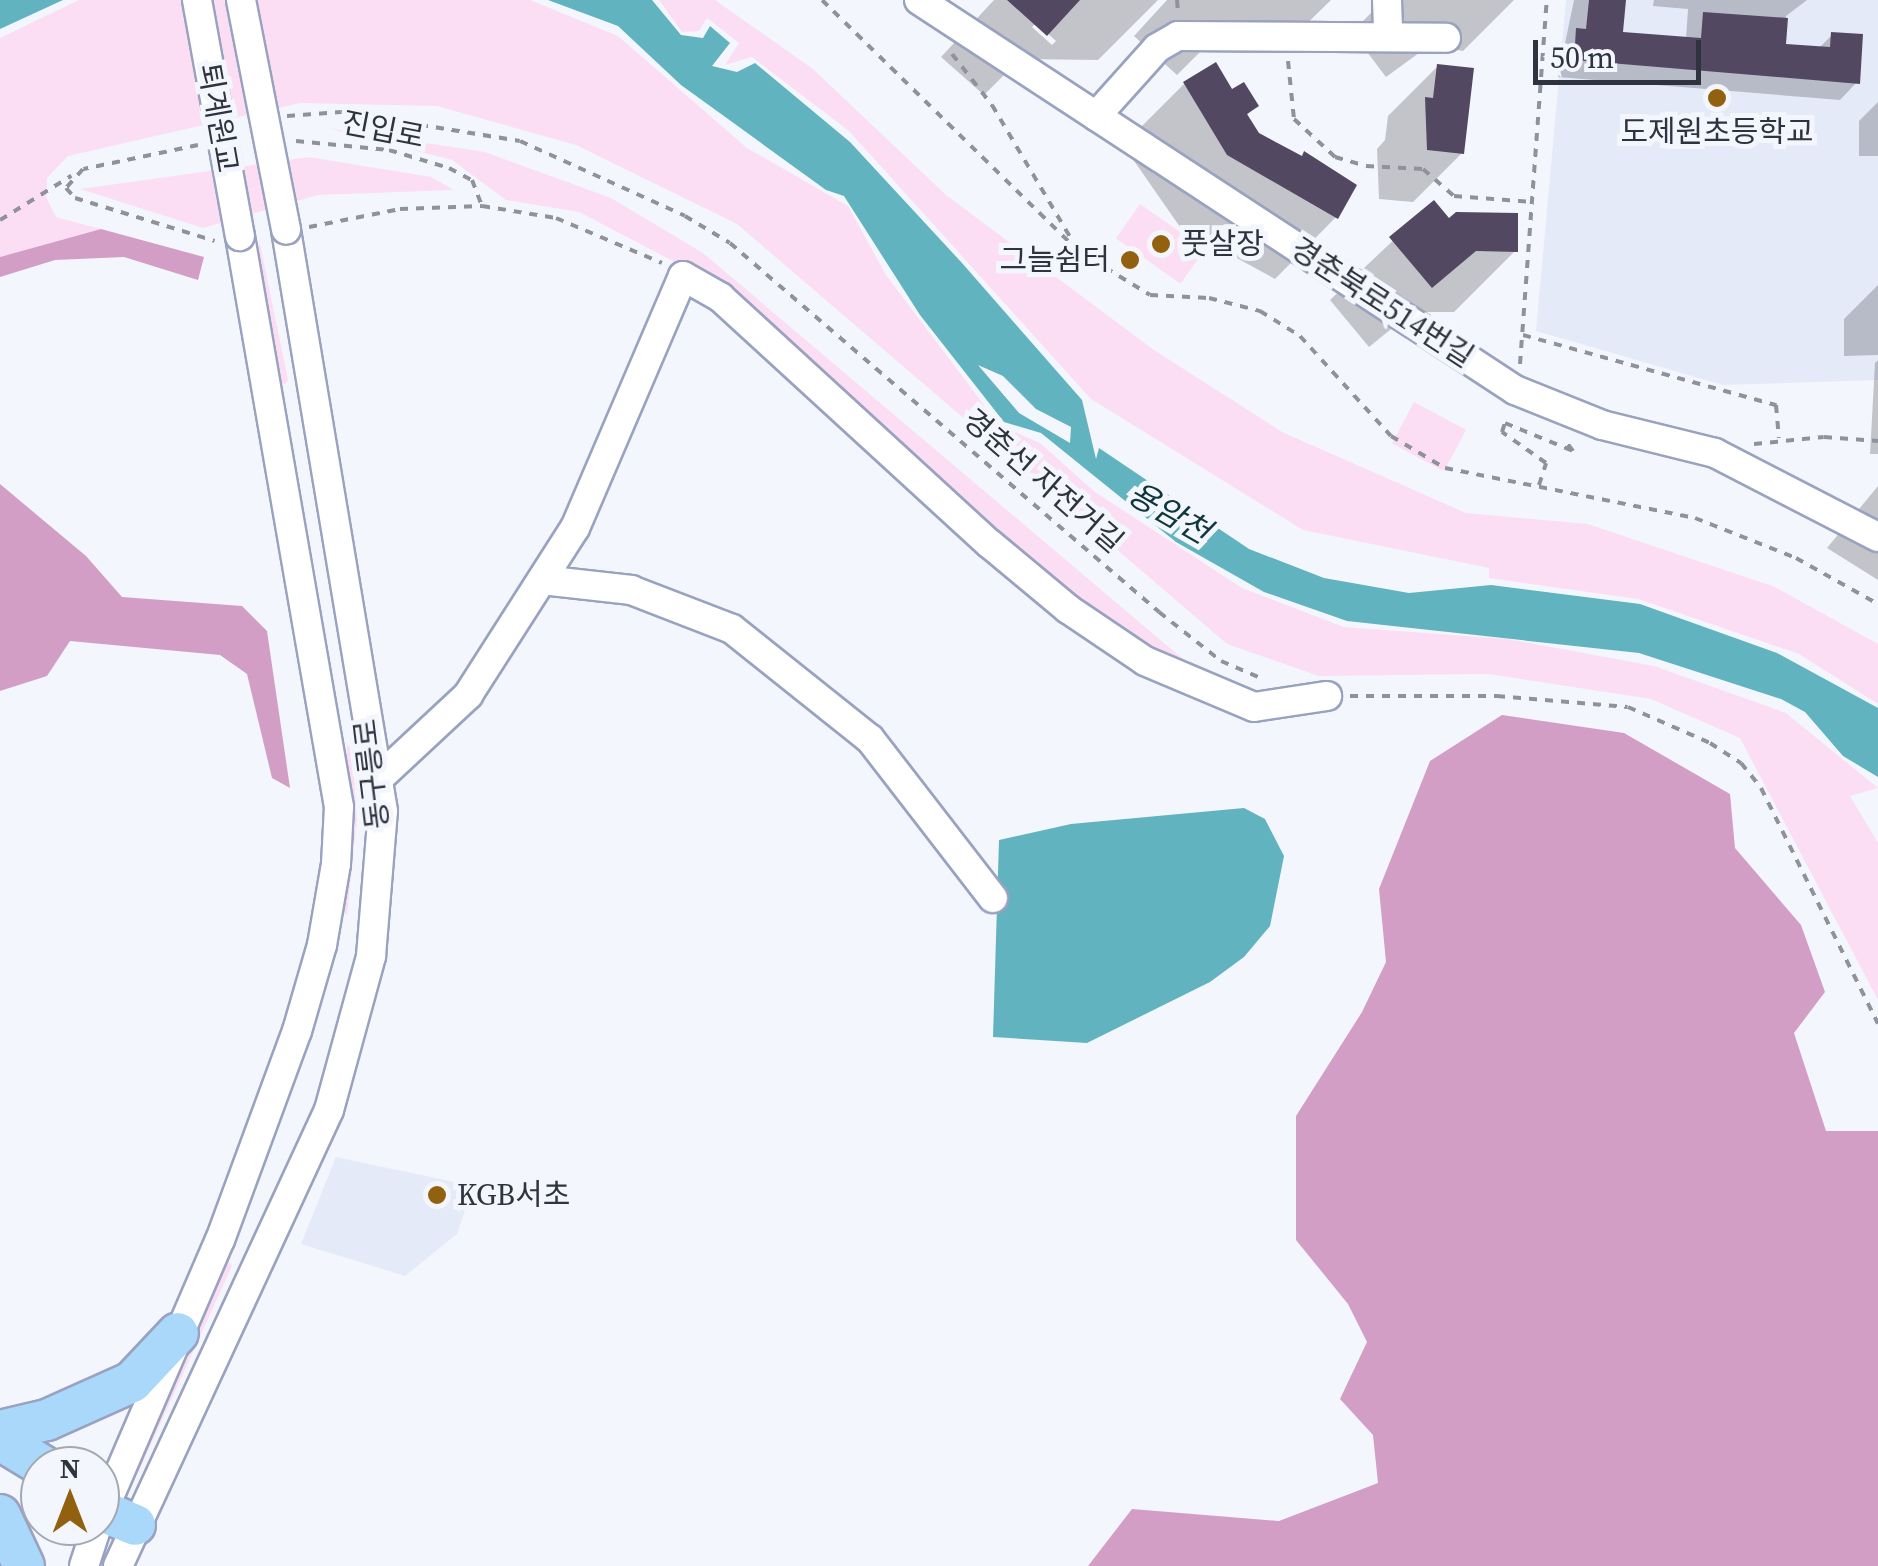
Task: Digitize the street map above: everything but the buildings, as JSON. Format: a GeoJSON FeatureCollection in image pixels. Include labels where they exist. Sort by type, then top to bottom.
{"type":"FeatureCollection","features":[{"type":"Feature","properties":{"kind":"highway"},"geometry":{"type":"LineString","coordinates":[[0,1431],[47,1420],[132,1382],[178,1333]]}},
{"type":"Feature","properties":{"kind":"highway"},"geometry":{"type":"LineString","coordinates":[[0,1515],[24,1566]]}},
{"type":"Feature","properties":{"kind":"street","name":"퇴계원교"},"geometry":{"type":"LineString","coordinates":[[196,0],[240,236]]}},
{"type":"Feature","properties":{"kind":"street","name":"동구릉로"},"geometry":{"type":"LineString","coordinates":[[120,1494],[329,1110],[371,956],[383,812],[286,230],[241,0]]}},
{"type":"Feature","properties":{"kind":"street"},"geometry":{"type":"LineString","coordinates":[[896,0],[903,6],[906,0]]}},
{"type":"Feature","properties":{"kind":"street","name":"경춘북로514번길"},"geometry":{"type":"LineString","coordinates":[[919,0],[1515,390],[1602,424],[1715,453],[1878,537]]}},
{"type":"Feature","properties":{"kind":"street"},"geometry":{"type":"LineString","coordinates":[[1388,0],[1388,36]]}},
{"type":"Feature","properties":{"kind":"street"},"geometry":{"type":"LineString","coordinates":[[1096,116],[1157,48],[1178,36],[1446,38]]}},
{"type":"Feature","properties":{"kind":"street","name":"동구릉로"},"geometry":{"type":"LineString","coordinates":[[120,1484],[297,1031],[322,944],[336,864],[339,806],[240,236]]}},
{"type":"Feature","properties":{"kind":"street"},"geometry":{"type":"LineString","coordinates":[[378,780],[468,695],[575,528],[683,276],[720,296],[990,544],[1068,610],[1145,660],[1254,707],[1328,696]]}},
{"type":"Feature","properties":{"kind":"street"},"geometry":{"type":"LineString","coordinates":[[542,580],[631,590],[732,629],[870,739],[993,898]]}},
{"type":"Feature","properties":{"kind":"path"},"geometry":{"type":"LineString","coordinates":[[822,0],[1078,252],[1150,295],[1209,298],[1260,312],[1300,336],[1391,436],[1445,468],[1695,518],[1796,558],[1878,604]]}},
{"type":"Feature","properties":{"kind":"path"},"geometry":{"type":"LineString","coordinates":[[1504,360],[1518,370],[1547,0]]}},
{"type":"Feature","properties":{"kind":"path"},"geometry":{"type":"LineString","coordinates":[[1288,36],[1294,119],[1335,157],[1366,166],[1423,168],[1454,196],[1533,202]]}},
{"type":"Feature","properties":{"kind":"path"},"geometry":{"type":"LineString","coordinates":[[942,40],[992,106],[1078,252]]}},
{"type":"Feature","properties":{"kind":"path","name":"경춘선 자전거길"},"geometry":{"type":"LineString","coordinates":[[278,121],[341,112],[520,140],[686,216],[730,243],[1190,637],[1221,661],[1271,683]]}},
{"type":"Feature","properties":{"kind":"path","name":"진입로"},"geometry":{"type":"LineString","coordinates":[[282,138],[389,150],[449,168],[472,180],[482,206]]}},
{"type":"Feature","properties":{"kind":"path"},"geometry":{"type":"LineString","coordinates":[[0,220],[71,176],[216,141]]}},
{"type":"Feature","properties":{"kind":"path"},"geometry":{"type":"LineString","coordinates":[[71,176],[66,188],[74,198],[208,242],[240,236]]}},
{"type":"Feature","properties":{"kind":"path"},"geometry":{"type":"LineString","coordinates":[[286,230],[400,208],[482,206],[556,218],[648,254],[683,276]]}},
{"type":"Feature","properties":{"kind":"path"},"geometry":{"type":"LineString","coordinates":[[1523,336],[1776,405],[1780,438]]}},
{"type":"Feature","properties":{"kind":"path"},"geometry":{"type":"LineString","coordinates":[[1540,485],[1546,463],[1502,432],[1505,423],[1573,451],[1575,446],[1544,426]]}},
{"type":"Feature","properties":{"kind":"path"},"geometry":{"type":"LineString","coordinates":[[1715,453],[1780,438],[1878,441]]}},
{"type":"Feature","properties":{"kind":"path"},"geometry":{"type":"LineString","coordinates":[[1328,696],[1497,696],[1628,708],[1710,743],[1741,763],[1760,788],[1878,1024]]}},
{"type":"Feature","properties":{"kind":"shaded area"},"geometry":{"type":"Polygon","coordinates":[[[79,0],[530,0],[618,36],[747,148],[848,206],[886,275],[999,425],[1040,443],[1095,492],[1242,588],[1344,627],[1507,639],[1654,666],[1786,713],[1878,788],[1850,796],[1878,843],[1878,1000],[1740,738],[1651,699],[1489,674],[1319,676],[1227,644],[737,224],[576,145],[437,106],[300,103],[68,156],[47,178],[46,197],[56,217],[101,229],[0,257],[0,38],[79,0]]]}},
{"type":"Feature","properties":{"kind":"shaded area"},"geometry":{"type":"Polygon","coordinates":[[[659,0],[715,0],[813,69],[946,195],[1154,350],[1282,432],[1466,513],[1588,524],[1775,587],[1878,644],[1878,704],[1799,654],[1638,599],[1489,578],[1489,568],[1303,530],[1091,399],[849,131],[752,57],[725,65],[739,43],[707,18],[699,31],[682,32],[659,0]]]}},
{"type":"Feature","properties":{"kind":"shaded area","name":"도제원초등학교"},"geometry":{"type":"Polygon","coordinates":[[[1566,0],[1878,0],[1878,380],[1723,385],[1536,331],[1566,0]]]}},
{"type":"Feature","properties":{"kind":"shaded area"},"geometry":{"type":"Polygon","coordinates":[[[328,128],[485,152],[611,198],[703,253],[1197,671],[1077,605],[694,272],[579,212],[506,200],[452,160],[328,128]]]}},
{"type":"Feature","properties":{"kind":"shaded area"},"geometry":{"type":"Polygon","coordinates":[[[309,157],[431,177],[454,190],[318,195],[203,228],[80,189],[309,157]]]}},
{"type":"Feature","properties":{"kind":"shaded area","name":"풋살장"},"geometry":{"type":"Polygon","coordinates":[[[1140,204],[1205,249],[1181,284],[1116,238],[1140,204]]]}},
{"type":"Feature","properties":{"kind":"shaded area"},"geometry":{"type":"Polygon","coordinates":[[[101,229],[204,257],[198,280],[124,257],[55,260],[0,277],[0,257],[101,229]]]}},
{"type":"Feature","properties":{"kind":"shaded area"},"geometry":{"type":"Polygon","coordinates":[[[260,244],[288,380],[285,384],[278,382],[255,246],[260,244]]]}},
{"type":"Feature","properties":{"kind":"shaded area"},"geometry":{"type":"Polygon","coordinates":[[[1414,402],[1466,430],[1444,471],[1392,443],[1414,402]]]}},
{"type":"Feature","properties":{"kind":"shaded area"},"geometry":{"type":"Polygon","coordinates":[[[0,484],[86,556],[122,597],[242,606],[267,631],[290,788],[272,778],[247,674],[220,655],[70,641],[47,676],[0,691],[0,484]]]}},
{"type":"Feature","properties":{"kind":"shaded area"},"geometry":{"type":"Polygon","coordinates":[[[1502,715],[1624,733],[1730,794],[1735,848],[1801,925],[1825,992],[1794,1033],[1826,1131],[1878,1131],[1878,1566],[1088,1566],[1132,1509],[1279,1521],[1378,1483],[1373,1435],[1340,1399],[1367,1342],[1348,1304],[1296,1240],[1296,1116],[1362,1012],[1386,962],[1379,889],[1430,761],[1502,715]]]}},
{"type":"Feature","properties":{"kind":"shaded area"},"geometry":{"type":"Polygon","coordinates":[[[347,745],[352,749],[357,819],[347,915],[342,911],[347,745]]]}},
{"type":"Feature","properties":{"kind":"shaded area"},"geometry":{"type":"Polygon","coordinates":[[[336,1157],[473,1186],[457,1234],[405,1276],[301,1244],[336,1157]]]}},
{"type":"Feature","properties":{"kind":"shaded area"},"geometry":{"type":"Polygon","coordinates":[[[226,1258],[232,1266],[137,1475],[130,1476],[226,1258]]]}},
{"type":"Feature","properties":{"kind":"water"},"geometry":{"type":"Polygon","coordinates":[[[0,0],[63,0],[0,29],[0,0]]]}},
{"type":"Feature","properties":{"kind":"water","name":"용암천"},"geometry":{"type":"Polygon","coordinates":[[[548,0],[652,0],[681,35],[703,38],[710,26],[730,43],[712,66],[737,72],[755,63],[850,142],[1082,400],[1096,459],[1099,448],[1249,549],[1324,578],[1409,593],[1491,585],[1640,604],[1777,653],[1878,708],[1878,777],[1843,756],[1805,712],[1781,699],[1639,653],[1347,621],[1264,592],[1176,542],[1041,433],[1004,422],[920,315],[844,196],[826,190],[681,85],[618,26],[548,0]],[[978,365],[1019,413],[1070,443],[1071,427],[1036,409],[1003,376],[978,365]]]}},
{"type":"Feature","properties":{"kind":"water"},"geometry":{"type":"Polygon","coordinates":[[[1244,808],[1265,819],[1284,856],[1270,926],[1244,957],[1210,982],[1087,1043],[993,1037],[999,840],[1071,824],[1244,808]]]}},
{"type":"Feature","properties":{"kind":"place","name":"도제원초등학교"},"geometry":{"type":"Point","coordinates":[1717,98]}},
{"type":"Feature","properties":{"kind":"place","name":"풋살장"},"geometry":{"type":"Point","coordinates":[1161,244]}},
{"type":"Feature","properties":{"kind":"place","name":"그늘쉼터"},"geometry":{"type":"Point","coordinates":[1130,260]}},
{"type":"Feature","properties":{"kind":"place","name":"KGB서초"},"geometry":{"type":"Point","coordinates":[437,1195]}}]}
